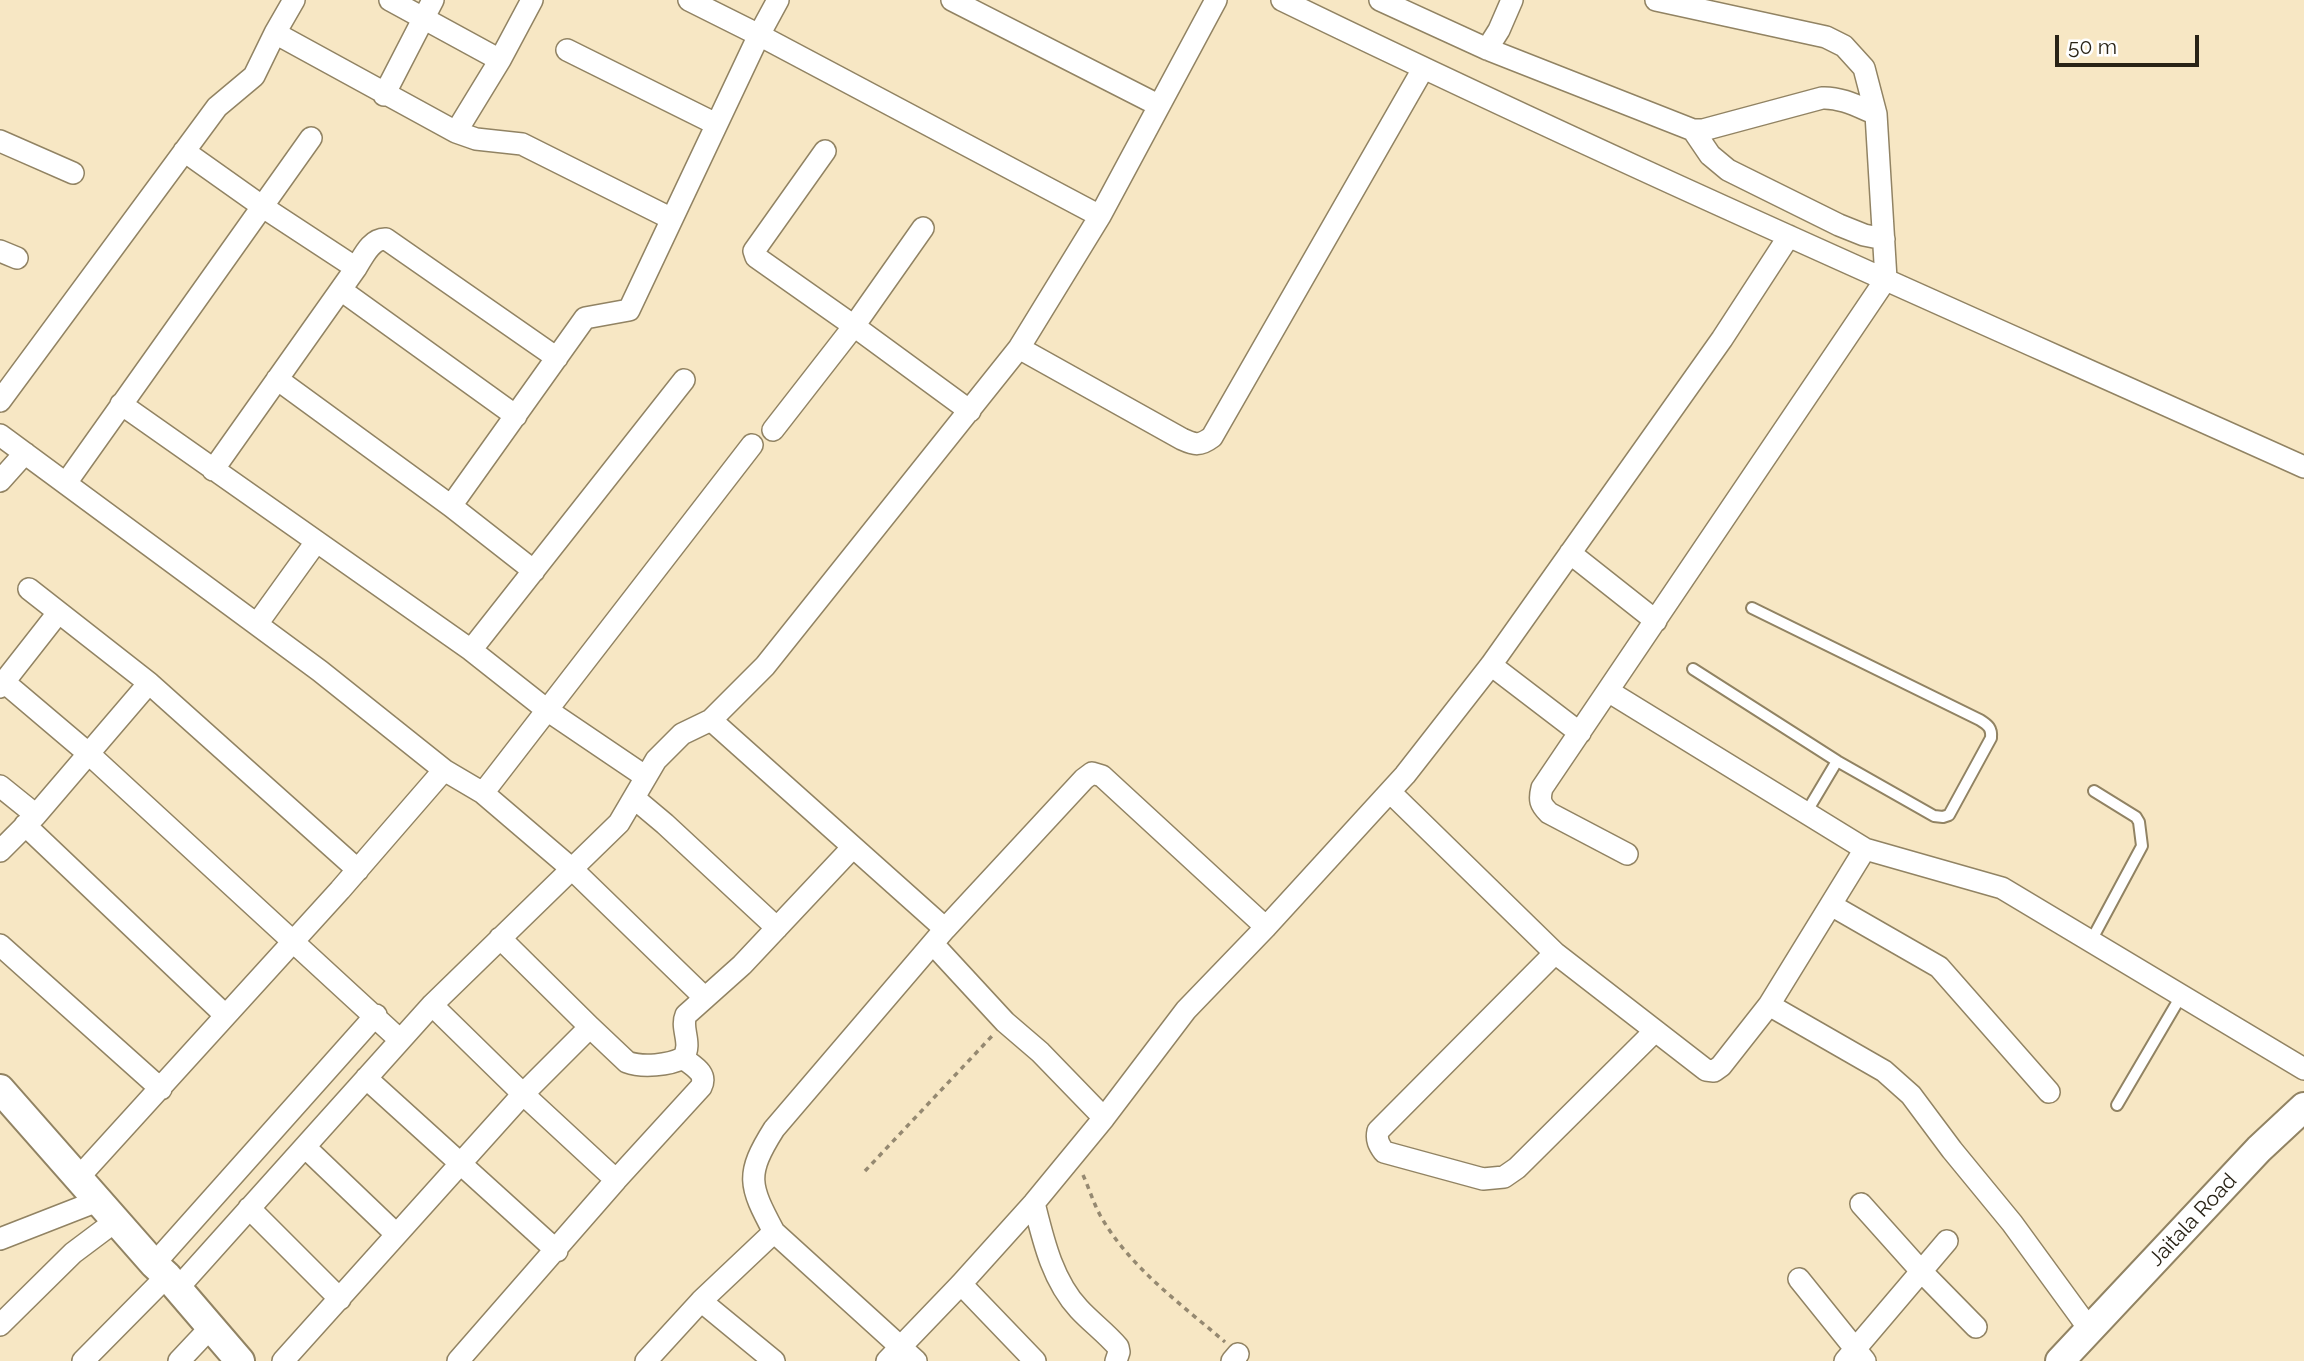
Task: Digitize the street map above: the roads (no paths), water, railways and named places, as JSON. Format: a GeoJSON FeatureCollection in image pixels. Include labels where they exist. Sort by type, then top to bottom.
{"type":"FeatureCollection","features":[{"type":"Feature","properties":{"kind":"street"},"geometry":{"type":"LineString","coordinates":[[0,401],[217,107],[254,76],[293,0]]}},
{"type":"Feature","properties":{"kind":"street"},"geometry":{"type":"LineString","coordinates":[[390,0],[428,9],[500,60]]}},
{"type":"Feature","properties":{"kind":"street"},"geometry":{"type":"LineString","coordinates":[[456,132],[500,60],[532,0]]}},
{"type":"Feature","properties":{"kind":"street"},"geometry":{"type":"LineString","coordinates":[[689,0],[1100,216]]}},
{"type":"Feature","properties":{"kind":"street"},"geometry":{"type":"LineString","coordinates":[[451,506],[586,318],[629,310],[716,124],[778,0]]}},
{"type":"Feature","properties":{"kind":"street"},"geometry":{"type":"LineString","coordinates":[[952,0],[991,8],[1158,105]]}},
{"type":"Feature","properties":{"kind":"street"},"geometry":{"type":"LineString","coordinates":[[166,1276],[249,1209],[432,1005],[619,823],[656,760],[682,734],[711,720],[765,666],[1019,348],[1100,216],[1216,0]]}},
{"type":"Feature","properties":{"kind":"street"},"geometry":{"type":"LineString","coordinates":[[1282,0],[1423,69],[2304,467]]}},
{"type":"Feature","properties":{"kind":"street"},"geometry":{"type":"LineString","coordinates":[[1380,0],[1487,49],[1693,130],[1703,130],[1831,97],[1875,114]]}},
{"type":"Feature","properties":{"kind":"street"},"geometry":{"type":"LineString","coordinates":[[1487,49],[1512,0]]}},
{"type":"Feature","properties":{"kind":"street"},"geometry":{"type":"LineString","coordinates":[[1627,854],[1549,813],[1541,805],[1539,798],[1542,788],[1886,279],[1875,114],[1864,68],[1843,47],[1826,37],[1656,0]]}},
{"type":"Feature","properties":{"kind":"street"},"geometry":{"type":"LineString","coordinates":[[384,95],[428,9]]}},
{"type":"Feature","properties":{"kind":"street"},"geometry":{"type":"LineString","coordinates":[[275,33],[456,132],[476,139],[517,143],[671,219]]}},
{"type":"Feature","properties":{"kind":"street"},"geometry":{"type":"LineString","coordinates":[[567,50],[716,124]]}},
{"type":"Feature","properties":{"kind":"street"},"geometry":{"type":"LineString","coordinates":[[1019,348],[1182,439],[1194,445],[1202,445],[1212,437],[1423,69]]}},
{"type":"Feature","properties":{"kind":"street"},"geometry":{"type":"LineString","coordinates":[[1693,130],[1710,155],[1728,170],[1839,225],[1864,235],[1884,239]]}},
{"type":"Feature","properties":{"kind":"street"},"geometry":{"type":"LineString","coordinates":[[66,483],[311,138]]}},
{"type":"Feature","properties":{"kind":"street"},"geometry":{"type":"LineString","coordinates":[[0,141],[73,173]]}},
{"type":"Feature","properties":{"kind":"street"},"geometry":{"type":"LineString","coordinates":[[184,151],[356,268]]}},
{"type":"Feature","properties":{"kind":"street"},"geometry":{"type":"LineString","coordinates":[[825,151],[754,254],[758,260],[970,411]]}},
{"type":"Feature","properties":{"kind":"street"},"geometry":{"type":"LineString","coordinates":[[773,429],[854,326],[923,228]]}},
{"type":"Feature","properties":{"kind":"street"},"geometry":{"type":"LineString","coordinates":[[1266,927],[1102,776],[1092,772],[939,936],[774,1129],[758,1154],[752,1177],[756,1199],[774,1232],[902,1356],[1104,1118],[1186,1010],[1266,927],[1410,769],[1491,665],[1722,339],[1789,236]]}},
{"type":"Feature","properties":{"kind":"street"},"geometry":{"type":"LineString","coordinates":[[213,470],[374,241],[381,238],[557,358]]}},
{"type":"Feature","properties":{"kind":"street"},"geometry":{"type":"LineString","coordinates":[[341,290],[516,416]]}},
{"type":"Feature","properties":{"kind":"street"},"geometry":{"type":"LineString","coordinates":[[277,379],[451,506],[534,571]]}},
{"type":"Feature","properties":{"kind":"street"},"geometry":{"type":"LineString","coordinates":[[471,650],[684,380]]}},
{"type":"Feature","properties":{"kind":"street"},"geometry":{"type":"LineString","coordinates":[[121,404],[471,650],[547,710],[646,777]]}},
{"type":"Feature","properties":{"kind":"street"},"geometry":{"type":"LineString","coordinates":[[0,435],[320,671],[444,770],[483,793],[572,869],[705,998]]}},
{"type":"Feature","properties":{"kind":"street"},"geometry":{"type":"LineString","coordinates":[[483,793],[752,445]]}},
{"type":"Feature","properties":{"kind":"street"},"geometry":{"type":"LineString","coordinates":[[0,481],[25,453]]}},
{"type":"Feature","properties":{"kind":"street"},"geometry":{"type":"LineString","coordinates":[[257,624],[316,542]]}},
{"type":"Feature","properties":{"kind":"street"},"geometry":{"type":"LineString","coordinates":[[1570,553],[1656,621]]}},
{"type":"Feature","properties":{"kind":"street"},"geometry":{"type":"LineString","coordinates":[[29,589],[149,683],[358,870]]}},
{"type":"Feature","properties":{"kind":"street"},"geometry":{"type":"LineString","coordinates":[[58,613],[2,685],[89,754],[400,1040]]}},
{"type":"Feature","properties":{"kind":"street"},"geometry":{"type":"LineString","coordinates":[[1491,665],[1580,733]]}},
{"type":"Feature","properties":{"kind":"street"},"geometry":{"type":"LineString","coordinates":[[0,851],[89,754],[149,683]]}},
{"type":"Feature","properties":{"kind":"street"},"geometry":{"type":"LineString","coordinates":[[1608,691],[1865,849],[2002,888],[2304,1069]]}},
{"type":"Feature","properties":{"kind":"street"},"geometry":{"type":"LineString","coordinates":[[711,720],[853,847],[939,936],[1005,1022],[1040,1052],[1104,1118]]}},
{"type":"Feature","properties":{"kind":"street"},"geometry":{"type":"LineString","coordinates":[[79,1177],[358,870],[444,770]]}},
{"type":"Feature","properties":{"kind":"street"},"geometry":{"type":"LineString","coordinates":[[0,786],[30,820],[225,1015]]}},
{"type":"Feature","properties":{"kind":"street"},"geometry":{"type":"LineString","coordinates":[[1390,792],[1555,953],[1706,1070],[1714,1071],[1721,1066],[1769,1005],[1865,849]]}},
{"type":"Feature","properties":{"kind":"street"},"geometry":{"type":"LineString","coordinates":[[634,798],[777,928]]}},
{"type":"Feature","properties":{"kind":"street"},"geometry":{"type":"LineString","coordinates":[[500,938],[627,1062],[635,1065],[669,1062],[683,1058],[688,1048],[684,1018],[742,965],[853,847]]}},
{"type":"Feature","properties":{"kind":"street"},"geometry":{"type":"LineString","coordinates":[[1830,905],[1939,967],[2049,1091]]}},
{"type":"Feature","properties":{"kind":"street"},"geometry":{"type":"LineString","coordinates":[[0,945],[161,1089]]}},
{"type":"Feature","properties":{"kind":"street"},"geometry":{"type":"LineString","coordinates":[[1555,953],[1378,1131],[1376,1137],[1384,1152],[1483,1179],[1504,1177],[1517,1168],[1655,1031]]}},
{"type":"Feature","properties":{"kind":"street"},"geometry":{"type":"LineString","coordinates":[[432,1005],[616,1180]]}},
{"type":"Feature","properties":{"kind":"street"},"geometry":{"type":"LineString","coordinates":[[1769,1005],[1884,1071],[1911,1095],[2012,1223],[2088,1332]]}},
{"type":"Feature","properties":{"kind":"street"},"geometry":{"type":"LineString","coordinates":[[83,1361],[166,1276],[376,1016]]}},
{"type":"Feature","properties":{"kind":"street"},"geometry":{"type":"LineString","coordinates":[[283,1361],[523,1094],[590,1027]]}},
{"type":"Feature","properties":{"kind":"street"},"geometry":{"type":"LineString","coordinates":[[458,1361],[701,1087],[703,1075],[683,1058]]}},
{"type":"Feature","properties":{"kind":"street"},"geometry":{"type":"LineString","coordinates":[[366,1078],[556,1251]]}},
{"type":"Feature","properties":{"kind":"street"},"geometry":{"type":"LineString","coordinates":[[0,1089],[240,1361]]}},
{"type":"Feature","properties":{"kind":"street","name":"Jaitala Road"},"geometry":{"type":"LineString","coordinates":[[2062,1359],[2259,1149],[2304,1107]]}},
{"type":"Feature","properties":{"kind":"street"},"geometry":{"type":"LineString","coordinates":[[305,1147],[396,1234]]}},
{"type":"Feature","properties":{"kind":"street"},"geometry":{"type":"LineString","coordinates":[[1034,1203],[1046,1252],[1062,1284],[1077,1307],[1118,1347],[1116,1361]]}},
{"type":"Feature","properties":{"kind":"street"},"geometry":{"type":"LineString","coordinates":[[1861,1203],[1921,1271],[1976,1327]]}},
{"type":"Feature","properties":{"kind":"street"},"geometry":{"type":"LineString","coordinates":[[249,1209],[340,1299]]}},
{"type":"Feature","properties":{"kind":"street"},"geometry":{"type":"LineString","coordinates":[[0,1239],[108,1210]]}},
{"type":"Feature","properties":{"kind":"street"},"geometry":{"type":"LineString","coordinates":[[3,1314],[73,1253],[108,1210]]}},
{"type":"Feature","properties":{"kind":"street"},"geometry":{"type":"LineString","coordinates":[[646,1361],[701,1301],[774,1232]]}},
{"type":"Feature","properties":{"kind":"street"},"geometry":{"type":"LineString","coordinates":[[1799,1279],[1855,1357],[1947,1241]]}},
{"type":"Feature","properties":{"kind":"street"},"geometry":{"type":"LineString","coordinates":[[961,1284],[1035,1361]]}},
{"type":"Feature","properties":{"kind":"street"},"geometry":{"type":"LineString","coordinates":[[701,1301],[766,1358]]}},
{"type":"Feature","properties":{"kind":"street"},"geometry":{"type":"LineString","coordinates":[[179,1361],[211,1328]]}},
{"type":"Feature","properties":{"kind":"lane"},"geometry":{"type":"LineString","coordinates":[[1693,669],[1837,761],[1934,816],[1949,815],[1991,738],[1992,731],[1989,726],[1752,608]]}},
{"type":"Feature","properties":{"kind":"lane"},"geometry":{"type":"LineString","coordinates":[[1806,813],[1837,761]]}},
{"type":"Feature","properties":{"kind":"lane"},"geometry":{"type":"LineString","coordinates":[[2091,941],[2142,846],[2136,817],[2094,791]]}},
{"type":"Feature","properties":{"kind":"lane"},"geometry":{"type":"LineString","coordinates":[[2117,1105],[2181,996]]}}]}
